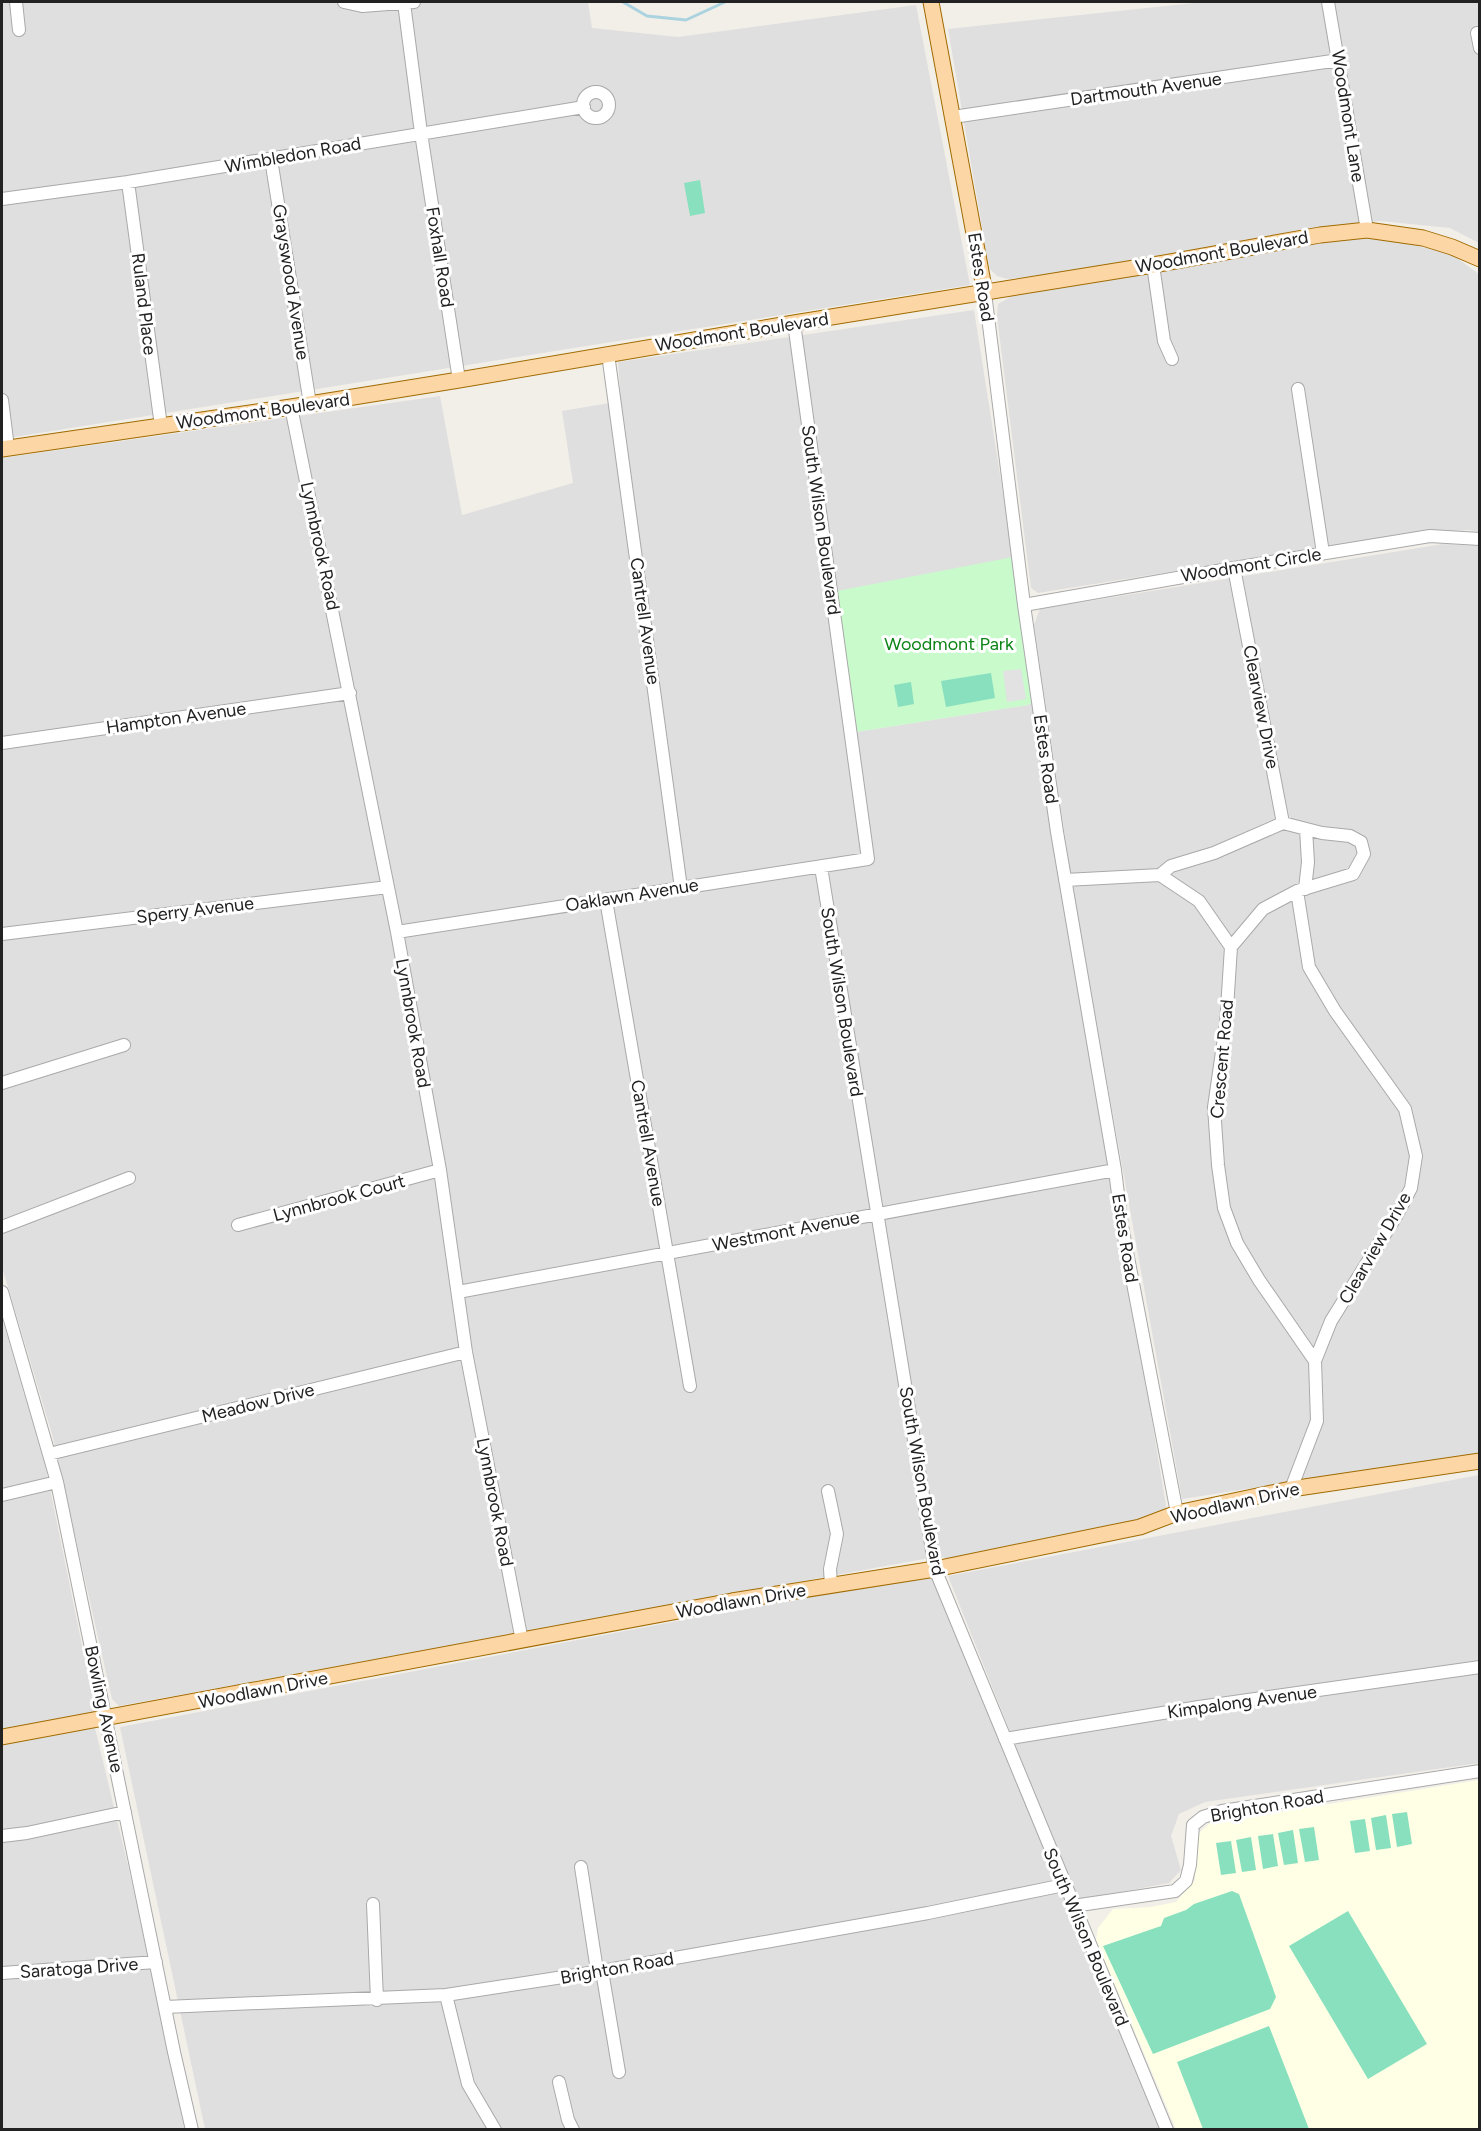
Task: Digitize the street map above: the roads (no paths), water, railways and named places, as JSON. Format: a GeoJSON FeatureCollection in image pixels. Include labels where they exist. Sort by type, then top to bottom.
{"type":"FeatureCollection","features":[{"type":"Feature","properties":{"kind":"main road","name":"Estes Road"},"geometry":{"type":"LineString","coordinates":[[931,2],[985,293]]}},
{"type":"Feature","properties":{"kind":"main road","name":"Woodmont Boulevard"},"geometry":{"type":"LineString","coordinates":[[5,449],[459,380],[1153,265],[1320,235],[1367,230],[1423,238],[1479,259]]}},
{"type":"Feature","properties":{"kind":"main road","name":"Woodlawn Drive"},"geometry":{"type":"LineString","coordinates":[[2,1737],[732,1601],[935,1569],[1140,1527],[1177,1513],[1291,1490],[1479,1461]]}},
{"type":"Feature","properties":{"kind":"street"},"geometry":{"type":"LineString","coordinates":[[16,2],[20,30]]}},
{"type":"Feature","properties":{"kind":"street"},"geometry":{"type":"LineString","coordinates":[[344,2],[362,6],[409,2]]}},
{"type":"Feature","properties":{"kind":"street","name":"Foxhall Road"},"geometry":{"type":"LineString","coordinates":[[409,2],[421,133],[459,380]]}},
{"type":"Feature","properties":{"kind":"street","name":"Woodmont Lane"},"geometry":{"type":"LineString","coordinates":[[1328,2],[1367,230]]}},
{"type":"Feature","properties":{"kind":"street"},"geometry":{"type":"LineString","coordinates":[[1479,33],[1477,33],[1479,48]]}},
{"type":"Feature","properties":{"kind":"street","name":"Dartmouth Avenue"},"geometry":{"type":"LineString","coordinates":[[953,117],[1339,60]]}},
{"type":"Feature","properties":{"kind":"street","name":"Wimbledon Road"},"geometry":{"type":"LineString","coordinates":[[2,199],[129,182],[584,107]]}},
{"type":"Feature","properties":{"kind":"street","name":"Grayswood Avenue"},"geometry":{"type":"LineString","coordinates":[[272,159],[310,404]]}},
{"type":"Feature","properties":{"kind":"street","name":"Ruland Place"},"geometry":{"type":"LineString","coordinates":[[129,182],[160,426]]}},
{"type":"Feature","properties":{"kind":"street"},"geometry":{"type":"LineString","coordinates":[[1153,265],[1164,341],[1172,359]]}},
{"type":"Feature","properties":{"kind":"street","name":"Estes Road"},"geometry":{"type":"LineString","coordinates":[[985,293],[1024,604],[1065,880],[1124,1237],[1177,1513]]}},
{"type":"Feature","properties":{"kind":"street","name":"South Wilson Boulevard"},"geometry":{"type":"LineString","coordinates":[[794,323],[868,859]]}},
{"type":"Feature","properties":{"kind":"street","name":"Cantrell Avenue"},"geometry":{"type":"LineString","coordinates":[[608,354],[681,888]]}},
{"type":"Feature","properties":{"kind":"street"},"geometry":{"type":"LineString","coordinates":[[1298,389],[1323,553]]}},
{"type":"Feature","properties":{"kind":"street"},"geometry":{"type":"LineString","coordinates":[[2,400],[5,449]]}},
{"type":"Feature","properties":{"kind":"street","name":"Lynnbrook Road"},"geometry":{"type":"LineString","coordinates":[[291,407],[397,932],[440,1170],[466,1352],[522,1641]]}},
{"type":"Feature","properties":{"kind":"street","name":"Woodmont Circle"},"geometry":{"type":"LineString","coordinates":[[1024,604],[1430,536],[1479,539]]}},
{"type":"Feature","properties":{"kind":"street","name":"Clearview Drive"},"geometry":{"type":"LineString","coordinates":[[1234,568],[1283,823]]}},
{"type":"Feature","properties":{"kind":"street","name":"Hampton Avenue"},"geometry":{"type":"LineString","coordinates":[[2,743],[350,693]]}},
{"type":"Feature","properties":{"kind":"street"},"geometry":{"type":"LineString","coordinates":[[1065,880],[1160,875],[1171,866],[1214,853],[1283,823],[1350,836],[1361,842],[1364,854],[1353,874],[1301,890],[1263,909],[1231,946],[1199,901],[1160,875]]}},
{"type":"Feature","properties":{"kind":"street","name":"Clearview Drive"},"geometry":{"type":"LineString","coordinates":[[1291,1490],[1317,1421],[1315,1361],[1331,1322],[1411,1188],[1416,1156],[1405,1110],[1335,1011],[1308,967],[1301,890],[1308,862],[1306,829]]}},
{"type":"Feature","properties":{"kind":"street","name":"Oaklawn Avenue"},"geometry":{"type":"LineString","coordinates":[[397,932],[868,859]]}},
{"type":"Feature","properties":{"kind":"street","name":"South Wilson Boulevard"},"geometry":{"type":"LineString","coordinates":[[821,867],[935,1569],[1167,2130]]}},
{"type":"Feature","properties":{"kind":"street","name":"Sperry Avenue"},"geometry":{"type":"LineString","coordinates":[[2,934],[388,887]]}},
{"type":"Feature","properties":{"kind":"street","name":"Cantrell Avenue"},"geometry":{"type":"LineString","coordinates":[[606,900],[690,1386]]}},
{"type":"Feature","properties":{"kind":"street","name":"Crescent Road"},"geometry":{"type":"LineString","coordinates":[[1231,946],[1226,1024],[1214,1107],[1224,1208],[1237,1243],[1258,1280],[1315,1361]]}},
{"type":"Feature","properties":{"kind":"street"},"geometry":{"type":"LineString","coordinates":[[2,1083],[124,1045]]}},
{"type":"Feature","properties":{"kind":"street","name":"Lynnbrook Court"},"geometry":{"type":"LineString","coordinates":[[238,1225],[440,1170]]}},
{"type":"Feature","properties":{"kind":"street","name":"Westmont Avenue"},"geometry":{"type":"LineString","coordinates":[[458,1292],[1114,1170]]}},
{"type":"Feature","properties":{"kind":"street"},"geometry":{"type":"LineString","coordinates":[[2,1227],[129,1178]]}},
{"type":"Feature","properties":{"kind":"street","name":"Bowling Avenue"},"geometry":{"type":"LineString","coordinates":[[2,1292],[57,1482],[192,2130]]}},
{"type":"Feature","properties":{"kind":"street","name":"Meadow Drive"},"geometry":{"type":"LineString","coordinates":[[49,1454],[466,1352]]}},
{"type":"Feature","properties":{"kind":"street"},"geometry":{"type":"LineString","coordinates":[[2,1495],[57,1482]]}},
{"type":"Feature","properties":{"kind":"street"},"geometry":{"type":"LineString","coordinates":[[828,1491],[837,1534],[830,1569],[831,1586]]}},
{"type":"Feature","properties":{"kind":"street","name":"Kimpalong Avenue"},"geometry":{"type":"LineString","coordinates":[[1005,1739],[1199,1707],[1479,1668]]}},
{"type":"Feature","properties":{"kind":"street","name":"Brighton Road"},"geometry":{"type":"LineString","coordinates":[[1073,1906],[1175,1891],[1186,1881],[1190,1865],[1193,1825],[1203,1817],[1222,1811],[1479,1771]]}},
{"type":"Feature","properties":{"kind":"street"},"geometry":{"type":"LineString","coordinates":[[2,1836],[27,1833],[125,1812]]}},
{"type":"Feature","properties":{"kind":"street"},"geometry":{"type":"LineString","coordinates":[[581,1867],[596,1964],[602,1971],[619,2072]]}},
{"type":"Feature","properties":{"kind":"street","name":"Brighton Road"},"geometry":{"type":"LineString","coordinates":[[165,2007],[376,2000],[446,1995],[602,1971],[928,1913],[1064,1885]]}},
{"type":"Feature","properties":{"kind":"street"},"geometry":{"type":"LineString","coordinates":[[373,1904],[376,2000]]}},
{"type":"Feature","properties":{"kind":"street","name":"Saratoga Drive"},"geometry":{"type":"LineString","coordinates":[[2,1973],[156,1962]]}},
{"type":"Feature","properties":{"kind":"street"},"geometry":{"type":"LineString","coordinates":[[446,1995],[468,2084],[495,2130]]}},
{"type":"Feature","properties":{"kind":"street"},"geometry":{"type":"LineString","coordinates":[[559,2082],[568,2120],[573,2130]]}},
{"type":"Feature","properties":{"kind":"waterway"},"geometry":{"type":"LineString","coordinates":[[623,2],[647,16],[686,20],[725,2]]}},
{"type":"Feature","properties":{"kind":"park label","name":"Woodmont Park"},"geometry":{"type":"Point","coordinates":[949,644]}}]}
